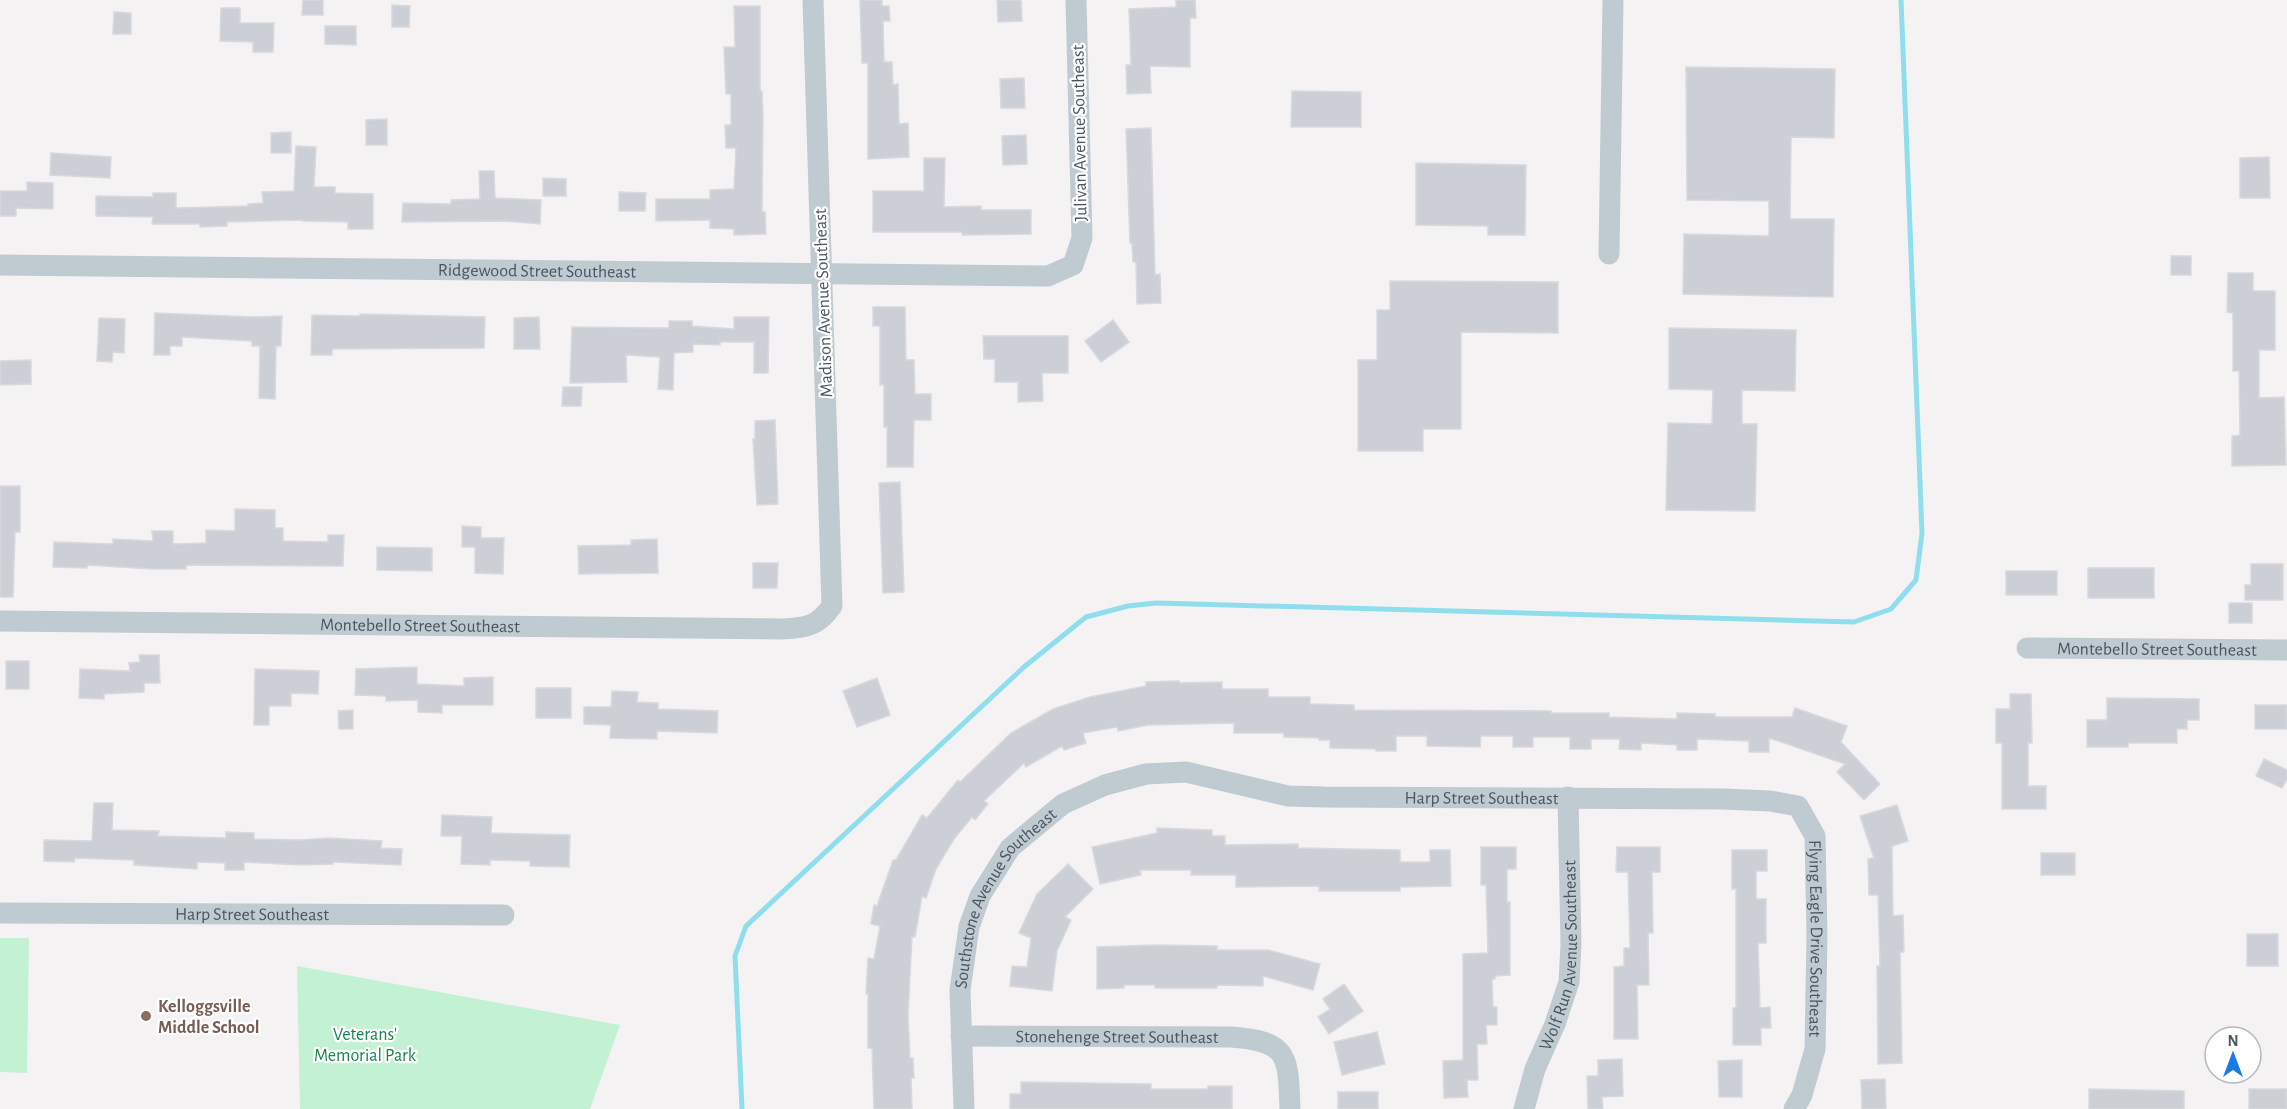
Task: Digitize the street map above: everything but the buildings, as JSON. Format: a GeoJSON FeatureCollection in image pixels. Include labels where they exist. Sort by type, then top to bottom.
{"type":"FeatureCollection","features":[{"type":"Feature","properties":{"kind":"street","name":"Madison Avenue Southeast"},"geometry":{"type":"LineString","coordinates":[[813,0],[832,606]]}},
{"type":"Feature","properties":{"kind":"street","name":"Julivan Avenue Southeast"},"geometry":{"type":"LineString","coordinates":[[1073,265],[1082,238],[1076,0]]}},
{"type":"Feature","properties":{"kind":"street"},"geometry":{"type":"LineString","coordinates":[[1609,254],[1613,0]]}},
{"type":"Feature","properties":{"kind":"street","name":"Ridgewood Street Southeast"},"geometry":{"type":"LineString","coordinates":[[0,265],[1048,276],[1073,265]]}},
{"type":"Feature","properties":{"kind":"street","name":"Montebello Street Southeast"},"geometry":{"type":"LineString","coordinates":[[0,621],[782,629],[804,628],[823,619],[832,606]]}},
{"type":"Feature","properties":{"kind":"street","name":"Montebello Street Southeast"},"geometry":{"type":"LineString","coordinates":[[2027,648],[2287,650]]}},
{"type":"Feature","properties":{"kind":"street","name":"Harp Street Southeast"},"geometry":{"type":"LineString","coordinates":[[1168,772],[1193,773],[1288,796],[1324,798],[1568,797],[1770,801],[1798,806]]}},
{"type":"Feature","properties":{"kind":"street","name":"Southstone Avenue Southeast"},"geometry":{"type":"LineString","coordinates":[[964,1109],[960,990],[969,927],[980,896],[1010,848],[1063,804],[1124,778],[1168,772]]}},
{"type":"Feature","properties":{"kind":"street","name":"Wolf Run Avenue Southeast"},"geometry":{"type":"LineString","coordinates":[[1524,1109],[1535,1069],[1555,1024],[1569,982],[1571,945],[1568,797]]}},
{"type":"Feature","properties":{"kind":"street","name":"Flying Eagle Drive Southeast"},"geometry":{"type":"LineString","coordinates":[[1794,1109],[1802,1095],[1815,1049],[1815,836],[1798,806]]}},
{"type":"Feature","properties":{"kind":"street","name":"Harp Street Southeast"},"geometry":{"type":"LineString","coordinates":[[0,913],[504,915]]}},
{"type":"Feature","properties":{"kind":"street","name":"Stonehenge Street Southeast"},"geometry":{"type":"LineString","coordinates":[[961,1036],[1231,1037],[1260,1040],[1284,1056],[1288,1065],[1290,1109]]}},
{"type":"Feature","properties":{"kind":"green space"},"geometry":{"type":"Polygon","coordinates":[[[0,938],[29,938],[27,1073],[0,1072],[0,938]]]}},
{"type":"Feature","properties":{"kind":"green space","name":"Veterans' Memorial Park"},"geometry":{"type":"Polygon","coordinates":[[[297,966],[620,1025],[590,1109],[300,1109],[297,966]]]}},
{"type":"Feature","properties":{"kind":"waterway"},"geometry":{"type":"LineString","coordinates":[[742,1109],[735,956],[746,926],[1024,667],[1086,617],[1128,606],[1156,603],[1854,622],[1891,609],[1916,580],[1922,533],[1901,0]]}},
{"type":"Feature","properties":{"kind":"place","name":"Kelloggsville Middle School"},"geometry":{"type":"Point","coordinates":[146,1016]}}]}
